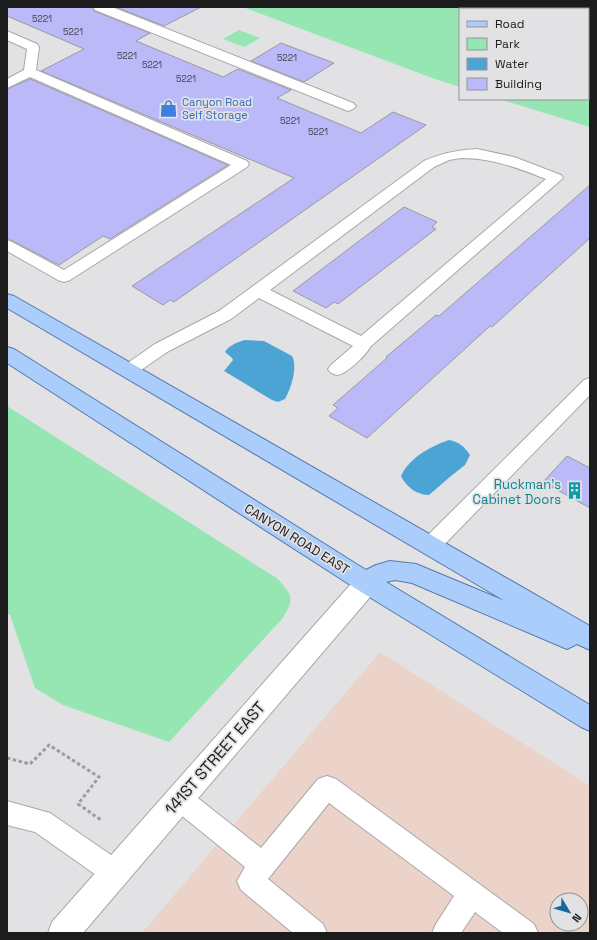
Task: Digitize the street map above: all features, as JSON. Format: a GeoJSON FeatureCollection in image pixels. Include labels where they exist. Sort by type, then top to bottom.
{"type":"FeatureCollection","features":[{"type":"Feature","properties":{"kind":"main road"},"geometry":{"type":"LineString","coordinates":[[7,300],[432,545],[590,638]]}},
{"type":"Feature","properties":{"kind":"main road","name":"CANYON ROAD EAST"},"geometry":{"type":"LineString","coordinates":[[7,354],[367,583],[590,719]]}},
{"type":"Feature","properties":{"kind":"main road"},"geometry":{"type":"LineString","coordinates":[[367,583],[379,573],[395,570],[416,574],[590,648]]}},
{"type":"Feature","properties":{"kind":"street"},"geometry":{"type":"LineString","coordinates":[[100,7],[348,106]]}},
{"type":"Feature","properties":{"kind":"street","name":"141ST STREET EAST"},"geometry":{"type":"LineString","coordinates":[[63,933],[367,583]]}},
{"type":"Feature","properties":{"kind":"lane"},"geometry":{"type":"LineString","coordinates":[[7,36],[33,47],[30,72]]}},
{"type":"Feature","properties":{"kind":"lane"},"geometry":{"type":"LineString","coordinates":[[7,84],[30,72]]}},
{"type":"Feature","properties":{"kind":"lane"},"geometry":{"type":"LineString","coordinates":[[7,245],[64,277],[242,164],[30,72]]}},
{"type":"Feature","properties":{"kind":"lane"},"geometry":{"type":"LineString","coordinates":[[128,371],[162,348],[225,316],[423,169],[440,158],[467,153],[496,156],[509,159],[556,178],[362,344],[360,350],[337,369]]}},
{"type":"Feature","properties":{"kind":"lane"},"geometry":{"type":"LineString","coordinates":[[259,291],[362,344]]}},
{"type":"Feature","properties":{"kind":"lane"},"geometry":{"type":"LineString","coordinates":[[432,545],[590,384]]}},
{"type":"Feature","properties":{"kind":"lane"},"geometry":{"type":"LineString","coordinates":[[314,933],[250,881],[327,787],[525,933]]}},
{"type":"Feature","properties":{"kind":"lane"},"geometry":{"type":"LineString","coordinates":[[180,799],[263,865]]}},
{"type":"Feature","properties":{"kind":"lane"},"geometry":{"type":"LineString","coordinates":[[7,813],[41,821],[115,873]]}},
{"type":"Feature","properties":{"kind":"lane"},"geometry":{"type":"LineString","coordinates":[[445,933],[471,894]]}},
{"type":"Feature","properties":{"kind":"path"},"geometry":{"type":"LineString","coordinates":[[7,758],[30,764],[49,745],[99,777],[78,804],[101,820]]}},
{"type":"Feature","properties":{"kind":"shaded area"},"geometry":{"type":"Polygon","coordinates":[[[380,652],[590,786],[590,933],[142,933],[380,652]]]}},
{"type":"Feature","properties":{"kind":"green space"},"geometry":{"type":"Polygon","coordinates":[[[243,7],[572,7],[459,8],[459,87],[243,7]]]}},
{"type":"Feature","properties":{"kind":"green space"},"geometry":{"type":"Polygon","coordinates":[[[239,30],[260,38],[244,47],[223,39],[239,30]]]}},
{"type":"Feature","properties":{"kind":"green space"},"geometry":{"type":"Polygon","coordinates":[[[590,39],[590,127],[502,100],[589,100],[590,39]]]}},
{"type":"Feature","properties":{"kind":"green space"},"geometry":{"type":"Polygon","coordinates":[[[7,406],[278,579],[289,594],[289,607],[282,619],[169,742],[63,705],[35,688],[10,615],[7,613],[7,406]]]}},
{"type":"Feature","properties":{"kind":"water"},"geometry":{"type":"Polygon","coordinates":[[[245,340],[264,341],[292,356],[294,361],[294,372],[285,399],[278,402],[272,400],[224,371],[233,360],[225,352],[231,346],[245,340]]]}},
{"type":"Feature","properties":{"kind":"water"},"geometry":{"type":"Polygon","coordinates":[[[449,440],[461,445],[470,455],[465,465],[429,495],[420,494],[412,490],[401,476],[409,464],[428,449],[449,440]]]}},
{"type":"Feature","properties":{"kind":"building"},"geometry":{"type":"Polygon","coordinates":[[[7,7],[92,7],[94,11],[150,33],[136,41],[223,77],[238,69],[291,90],[277,98],[361,133],[393,112],[426,125],[174,302],[170,300],[163,305],[132,286],[294,178],[41,71],[84,49],[7,16],[7,7]]]}},
{"type":"Feature","properties":{"kind":"building"},"geometry":{"type":"Polygon","coordinates":[[[116,7],[201,7],[164,26],[116,7]]]}},
{"type":"Feature","properties":{"kind":"building"},"geometry":{"type":"Polygon","coordinates":[[[281,43],[334,63],[304,82],[251,61],[281,43]]]}},
{"type":"Feature","properties":{"kind":"building"},"geometry":{"type":"Polygon","coordinates":[[[30,79],[228,165],[110,239],[103,236],[59,265],[7,238],[7,89],[30,79]]]}},
{"type":"Feature","properties":{"kind":"building"},"geometry":{"type":"Polygon","coordinates":[[[590,185],[590,238],[492,327],[490,326],[367,438],[329,416],[338,408],[333,405],[387,358],[386,357],[436,315],[439,316],[590,185]]]}},
{"type":"Feature","properties":{"kind":"building"},"geometry":{"type":"Polygon","coordinates":[[[404,207],[437,222],[432,227],[436,229],[338,304],[334,302],[326,308],[293,291],[404,207]]]}},
{"type":"Feature","properties":{"kind":"building","name":"Ruckman's Cabinet Doors"},"geometry":{"type":"Polygon","coordinates":[[[567,456],[590,468],[590,508],[543,482],[567,456]]]}},
{"type":"Feature","properties":{"kind":"place","name":"Canyon Road Self Storage"},"geometry":{"type":"Point","coordinates":[169,108]}},
{"type":"Feature","properties":{"kind":"place","name":"Ruckman's Cabinet Doors"},"geometry":{"type":"Point","coordinates":[574,491]}}]}
